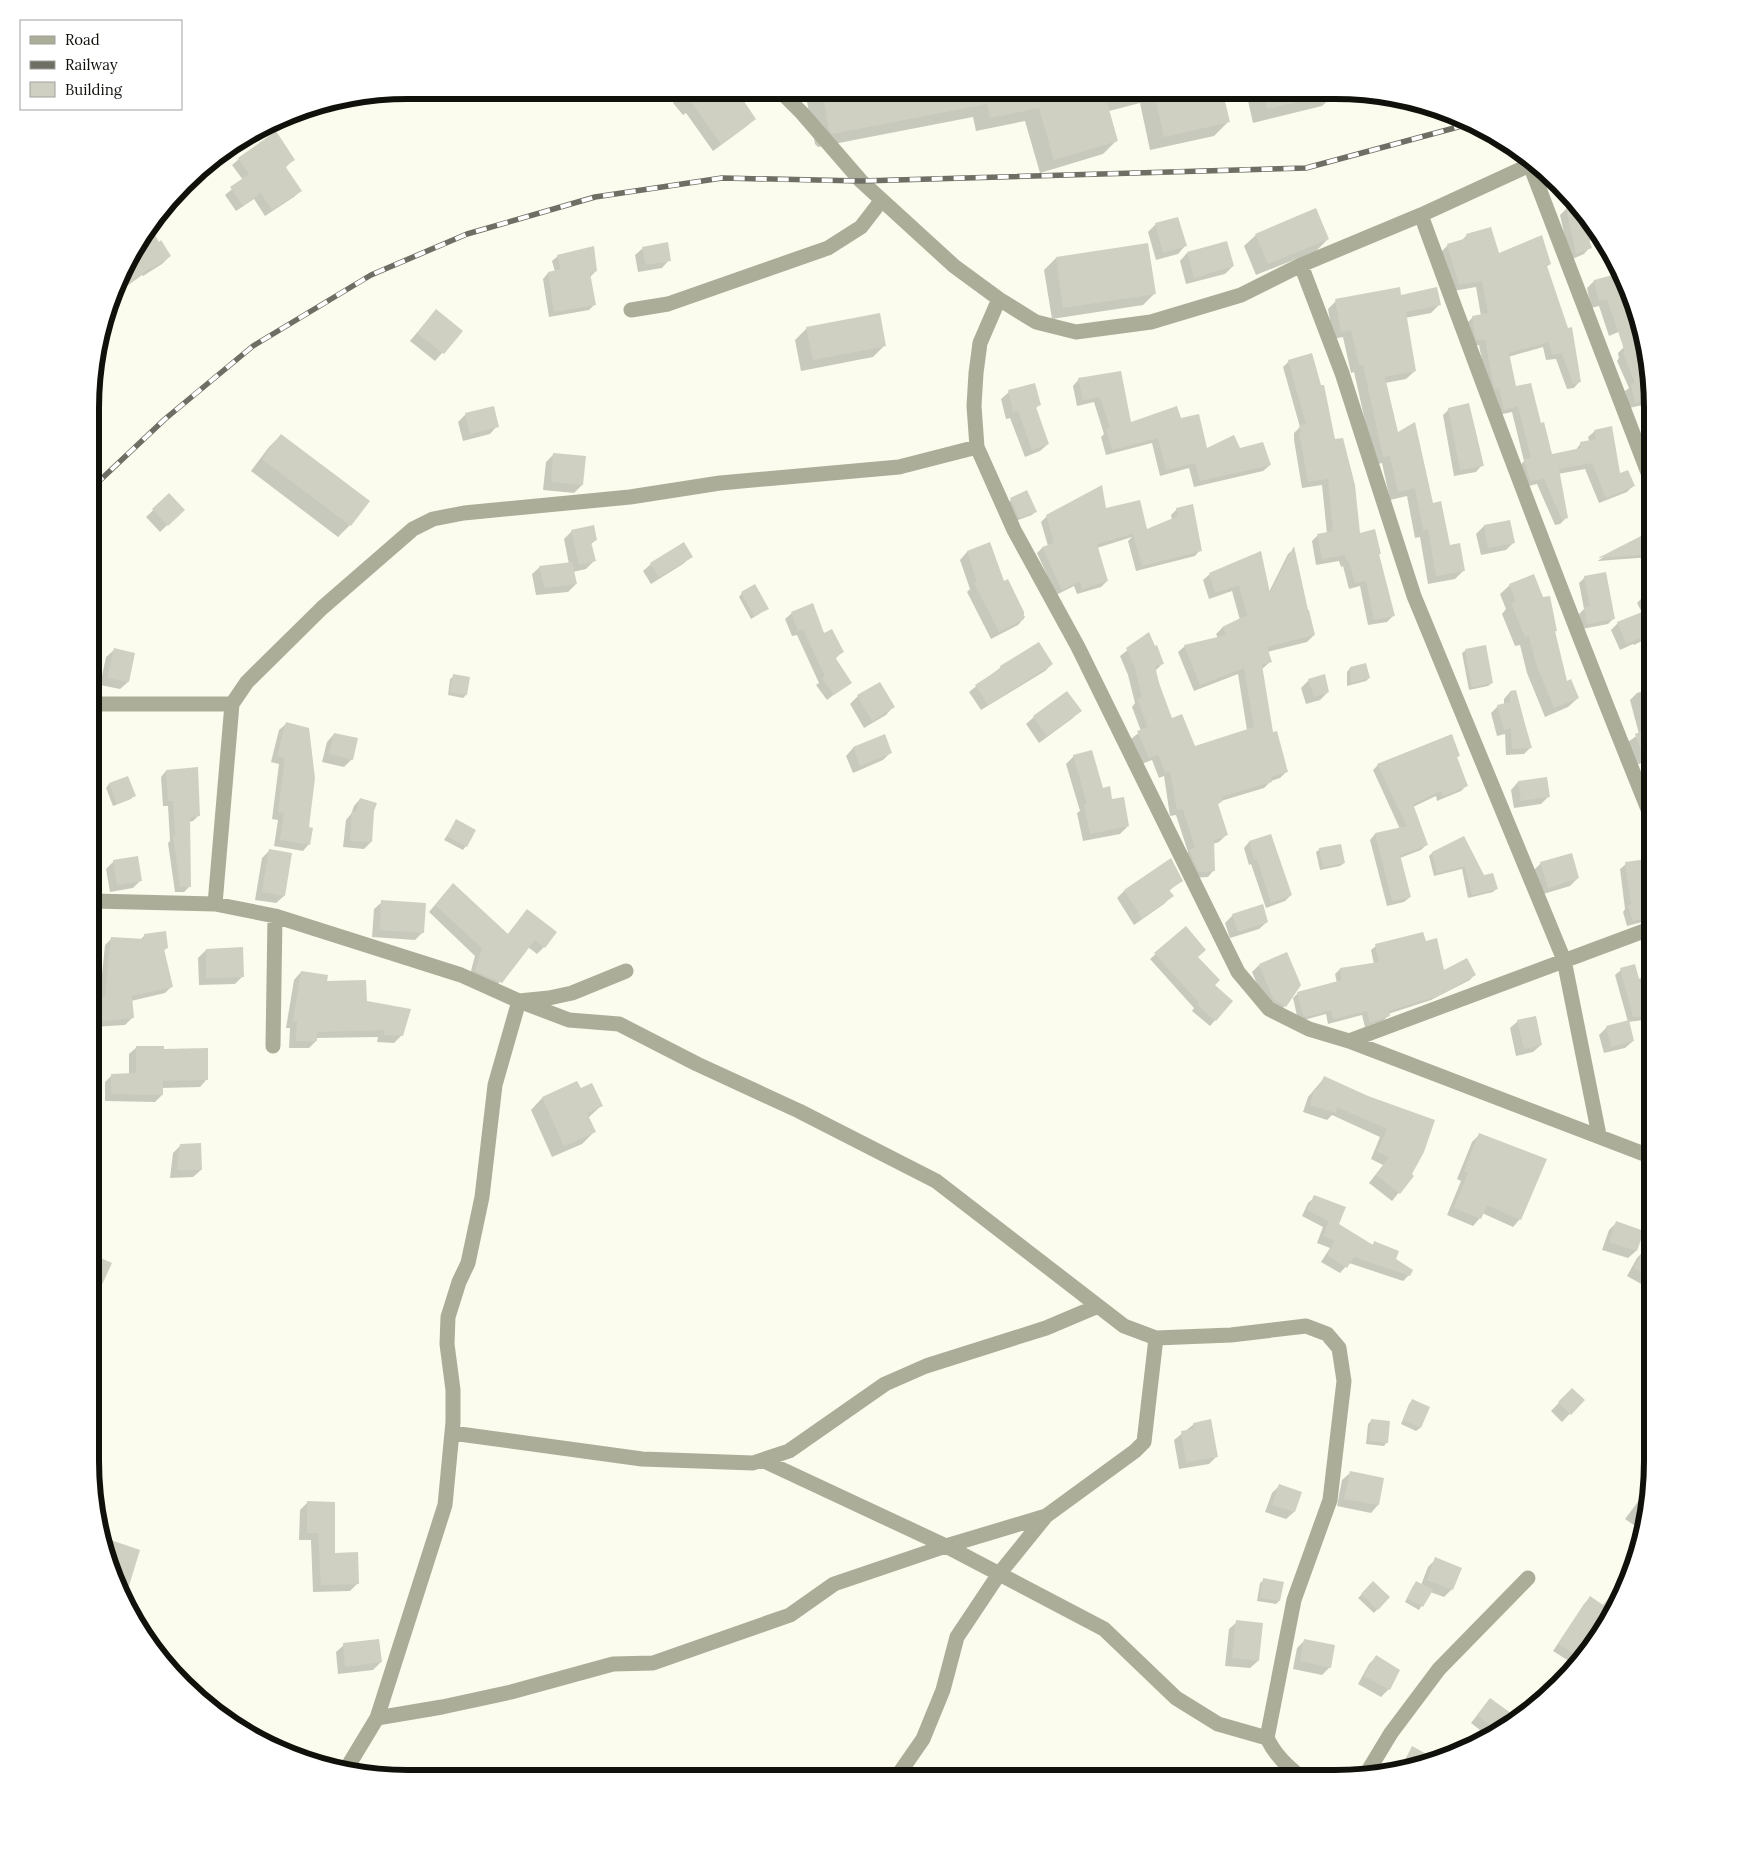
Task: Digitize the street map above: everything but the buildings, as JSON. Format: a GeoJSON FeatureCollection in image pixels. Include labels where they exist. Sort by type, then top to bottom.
{"type":"FeatureCollection","features":[{"type":"Feature","properties":{"kind":"street"},"geometry":{"type":"LineString","coordinates":[[788,99],[860,180],[954,266],[1036,322],[1076,332],[1150,322],[1241,295],[1301,265],[1421,215],[1527,166]]}},
{"type":"Feature","properties":{"kind":"street"},"geometry":{"type":"LineString","coordinates":[[1535,172],[1644,462]]}},
{"type":"Feature","properties":{"kind":"street"},"geometry":{"type":"LineString","coordinates":[[631,310],[668,304],[828,248],[861,227],[881,201]]}},
{"type":"Feature","properties":{"kind":"street"},"geometry":{"type":"LineString","coordinates":[[1421,215],[1501,436],[1644,799]]}},
{"type":"Feature","properties":{"kind":"street"},"geometry":{"type":"LineString","coordinates":[[1301,265],[1342,373],[1414,596],[1564,960],[1599,1135]]}},
{"type":"Feature","properties":{"kind":"street"},"geometry":{"type":"LineString","coordinates":[[999,298],[980,343],[975,398],[977,447],[1014,530],[1078,647],[1238,972],[1269,1009],[1310,1029],[1349,1041],[1644,1154]]}},
{"type":"Feature","properties":{"kind":"street"},"geometry":{"type":"LineString","coordinates":[[215,904],[232,704],[246,682],[322,608],[412,530],[433,519],[464,513],[630,497],[720,482],[899,467],[977,447]]}},
{"type":"Feature","properties":{"kind":"street"},"geometry":{"type":"LineString","coordinates":[[99,705],[232,704]]}},
{"type":"Feature","properties":{"kind":"street"},"geometry":{"type":"LineString","coordinates":[[99,901],[215,904],[274,916],[461,975],[519,1001],[569,1020],[619,1024],[697,1064],[799,1111],[936,1181],[1124,1326],[1156,1338],[1231,1335],[1306,1326],[1327,1334],[1339,1348],[1344,1381],[1330,1500],[1294,1600],[1267,1738],[1273,1750],[1292,1770]]}},
{"type":"Feature","properties":{"kind":"street"},"geometry":{"type":"LineString","coordinates":[[273,1046],[274,916]]}},
{"type":"Feature","properties":{"kind":"street"},"geometry":{"type":"LineString","coordinates":[[1349,1041],[1644,931]]}},
{"type":"Feature","properties":{"kind":"street"},"geometry":{"type":"LineString","coordinates":[[519,1001],[549,998],[572,993],[626,971]]}},
{"type":"Feature","properties":{"kind":"street"},"geometry":{"type":"LineString","coordinates":[[349,1764],[377,1718],[445,1505],[452,1433],[453,1390],[447,1344],[448,1317],[459,1282],[468,1263],[482,1197],[495,1086],[519,1001]]}},
{"type":"Feature","properties":{"kind":"street"},"geometry":{"type":"LineString","coordinates":[[452,1433],[642,1459],[752,1463],[789,1451],[885,1384],[926,1366],[1046,1328],[1098,1306]]}},
{"type":"Feature","properties":{"kind":"street"},"geometry":{"type":"LineString","coordinates":[[902,1770],[923,1739],[943,1690],[957,1637],[999,1574],[1046,1516],[1136,1452],[1144,1442],[1156,1338]]}},
{"type":"Feature","properties":{"kind":"street"},"geometry":{"type":"LineString","coordinates":[[764,1460],[946,1546],[1104,1629],[1176,1698],[1218,1724],[1267,1738]]}},
{"type":"Feature","properties":{"kind":"street"},"geometry":{"type":"LineString","coordinates":[[377,1718],[442,1707],[491,1696],[613,1664],[652,1663],[790,1615],[834,1584],[946,1546],[1046,1516]]}},
{"type":"Feature","properties":{"kind":"street"},"geometry":{"type":"LineString","coordinates":[[1370,1769],[1391,1733],[1439,1669],[1528,1578]]}},
{"type":"Feature","properties":{"kind":"railway"},"geometry":{"type":"LineString","coordinates":[[99,481],[165,419],[253,346],[371,275],[467,234],[595,197],[722,178],[861,181],[1306,168],[1461,126]]}}]}
